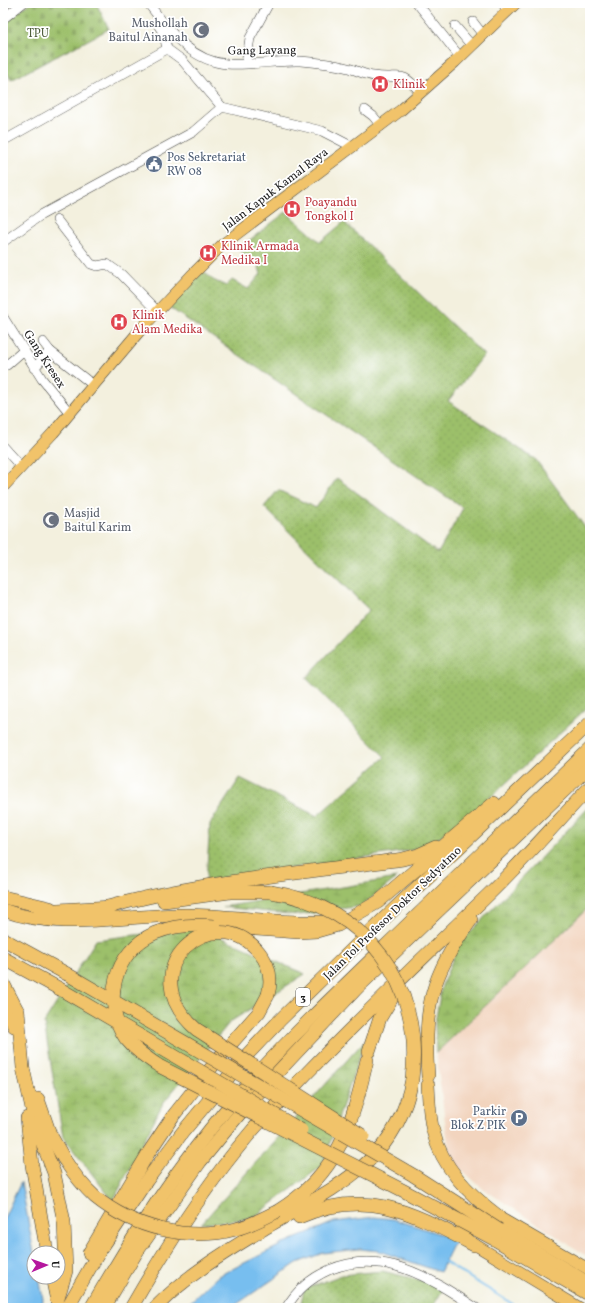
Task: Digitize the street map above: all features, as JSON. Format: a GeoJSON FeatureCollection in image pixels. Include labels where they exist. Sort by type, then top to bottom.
{"type":"FeatureCollection","features":[{"type":"Feature","properties":{"kind":"highway"},"geometry":{"type":"LineString","coordinates":[[588,725],[378,902],[349,919],[332,927],[310,932],[187,925],[165,929],[145,938],[128,954],[117,975],[113,998],[116,1017],[126,1039],[138,1051],[159,1066],[404,1191],[496,1234],[590,1284]]}},
{"type":"Feature","properties":{"kind":"highway","name":"Jalan Tol Profesor Doktor Sedyatmo"},"geometry":{"type":"LineString","coordinates":[[60,1306],[99,1252],[147,1180],[182,1133],[245,1058],[281,1019],[371,931],[588,725]]}},
{"type":"Feature","properties":{"kind":"highway","name":"Jalan Tol Profesor Doktor Sedyatmo"},"geometry":{"type":"LineString","coordinates":[[91,1308],[132,1239],[155,1204],[196,1148],[244,1089],[351,979],[590,749]]}},
{"type":"Feature","properties":{"kind":"highway"},"geometry":{"type":"LineString","coordinates":[[104,1308],[136,1253],[196,1168],[245,1106],[358,988],[590,766]]}},
{"type":"Feature","properties":{"kind":"highway"},"geometry":{"type":"LineString","coordinates":[[131,1308],[144,1284],[188,1215],[252,1131],[318,1060],[491,892],[590,787]]}},
{"type":"Feature","properties":{"kind":"highway"},"geometry":{"type":"LineString","coordinates":[[106,913],[177,890],[403,858],[425,852],[452,839]]}},
{"type":"Feature","properties":{"kind":"highway"},"geometry":{"type":"LineString","coordinates":[[3,910],[45,919],[106,913],[230,892],[271,892],[306,900],[337,915],[363,934],[385,960],[404,993],[411,1018],[415,1054],[412,1079],[408,1100],[395,1128],[384,1146],[365,1166],[324,1195],[198,1269],[155,1308]]}},
{"type":"Feature","properties":{"kind":"highway"},"geometry":{"type":"LineString","coordinates":[[491,892],[450,950],[434,987],[428,1006],[426,1026],[428,1081],[432,1127],[441,1154],[464,1186],[498,1216]]}},
{"type":"Feature","properties":{"kind":"highway"},"geometry":{"type":"LineString","coordinates":[[3,897],[61,910],[106,913],[182,915],[314,923],[349,919]]}},
{"type":"Feature","properties":{"kind":"highway"},"geometry":{"type":"LineString","coordinates":[[3,906],[46,912],[61,910]]}},
{"type":"Feature","properties":{"kind":"highway"},"geometry":{"type":"LineString","coordinates":[[60,1306],[149,1152],[189,1096],[259,1012],[268,995],[270,976],[265,960],[250,943],[233,934],[215,933],[193,941],[181,952],[171,972],[170,983],[174,1000],[182,1015],[196,1029],[362,1135],[413,1175],[496,1234],[590,1295]]}},
{"type":"Feature","properties":{"kind":"highway"},"geometry":{"type":"LineString","coordinates":[[3,939],[67,974],[413,1175]]}},
{"type":"Feature","properties":{"kind":"highway"},"geometry":{"type":"LineString","coordinates":[[3,958],[60,989],[404,1191]]}},
{"type":"Feature","properties":{"kind":"highway"},"geometry":{"type":"LineString","coordinates":[[3,983],[18,1011],[41,1110],[64,1159],[87,1189],[105,1204],[133,1220],[174,1232],[200,1234],[227,1232],[256,1222],[278,1211],[311,1187],[334,1157],[351,1119],[368,1055],[380,1018],[408,972]]}},
{"type":"Feature","properties":{"kind":"highway"},"geometry":{"type":"LineString","coordinates":[[3,999],[12,1019],[15,1031],[28,1121],[32,1165],[46,1245]]}},
{"type":"Feature","properties":{"kind":"highway"},"geometry":{"type":"LineString","coordinates":[[18,1011],[24,1068],[32,1107],[38,1132],[54,1173],[64,1222],[66,1271],[60,1306]]}},
{"type":"Feature","properties":{"kind":"highway"},"geometry":{"type":"LineString","coordinates":[[230,1249],[306,1214],[333,1206],[356,1204],[390,1207],[409,1212],[474,1245]]}},
{"type":"Feature","properties":{"kind":"highway"},"geometry":{"type":"LineString","coordinates":[[54,1285],[60,1306]]}},
{"type":"Feature","properties":{"kind":"main road","name":"Jalan Kapuk Kamal Raya"},"geometry":{"type":"LineString","coordinates":[[4,484],[21,467],[158,312],[191,276],[222,246],[381,126],[421,93],[483,35],[509,5]]}},
{"type":"Feature","properties":{"kind":"main road"},"geometry":{"type":"LineString","coordinates":[[580,1308],[474,1245],[465,1238],[462,1232],[462,1221],[466,1215],[479,1210],[498,1216],[590,1270]]}},
{"type":"Feature","properties":{"kind":"street"},"geometry":{"type":"LineString","coordinates":[[3,19],[23,3]]}},
{"type":"Feature","properties":{"kind":"street"},"geometry":{"type":"LineString","coordinates":[[144,3],[164,34],[168,49],[182,60],[222,107],[322,131],[353,147]]}},
{"type":"Feature","properties":{"kind":"street","name":"Gang Layang"},"geometry":{"type":"LineString","coordinates":[[148,3],[188,48],[199,56],[227,64],[246,64],[276,60],[301,61],[346,67],[374,76],[403,76],[409,79],[421,93]]}},
{"type":"Feature","properties":{"kind":"street"},"geometry":{"type":"LineString","coordinates":[[246,64],[250,38],[268,3]]}},
{"type":"Feature","properties":{"kind":"street"},"geometry":{"type":"LineString","coordinates":[[417,3],[460,57]]}},
{"type":"Feature","properties":{"kind":"street"},"geometry":{"type":"LineString","coordinates":[[472,22],[483,35]]}},
{"type":"Feature","properties":{"kind":"street"},"geometry":{"type":"LineString","coordinates":[[455,26],[472,46]]}},
{"type":"Feature","properties":{"kind":"street"},"geometry":{"type":"LineString","coordinates":[[3,141],[168,49]]}},
{"type":"Feature","properties":{"kind":"street"},"geometry":{"type":"LineString","coordinates":[[3,242],[41,215],[193,132],[222,107]]}},
{"type":"Feature","properties":{"kind":"street"},"geometry":{"type":"LineString","coordinates":[[365,110],[373,116],[381,126]]}},
{"type":"Feature","properties":{"kind":"street"},"geometry":{"type":"LineString","coordinates":[[57,220],[91,264],[97,266],[107,264],[122,274],[158,312]]}},
{"type":"Feature","properties":{"kind":"street","name":"Gang Kresex"},"geometry":{"type":"LineString","coordinates":[[3,317],[21,343],[34,368],[64,407],[70,412]]}},
{"type":"Feature","properties":{"kind":"street"},"geometry":{"type":"LineString","coordinates":[[43,342],[50,351],[94,385]]}},
{"type":"Feature","properties":{"kind":"street"},"geometry":{"type":"LineString","coordinates":[[3,361],[7,365],[24,350]]}},
{"type":"Feature","properties":{"kind":"street"},"geometry":{"type":"LineString","coordinates":[[34,368],[50,351]]}},
{"type":"Feature","properties":{"kind":"street"},"geometry":{"type":"LineString","coordinates":[[3,447],[21,467]]}},
{"type":"Feature","properties":{"kind":"street"},"geometry":{"type":"LineString","coordinates":[[286,1308],[293,1297],[315,1276],[337,1267],[361,1261],[386,1263],[412,1271],[450,1291],[476,1308]]}},
{"type":"Feature","properties":{"kind":"shaded area","name":"Parkir Blok Z PIK"},"geometry":{"type":"Polygon","coordinates":[[[590,906],[590,1258],[482,1188],[450,1159],[436,1053],[590,906]]]}},
{"type":"Feature","properties":{"kind":"green space","name":"TPU"},"geometry":{"type":"Polygon","coordinates":[[[30,3],[96,3],[109,29],[11,80],[6,71],[3,72],[3,22],[30,3]]]}},
{"type":"Feature","properties":{"kind":"green space"},"geometry":{"type":"Polygon","coordinates":[[[286,212],[320,242],[344,222],[484,355],[448,401],[536,460],[590,534],[590,705],[493,795],[426,848],[206,881],[210,824],[240,778],[317,816],[385,757],[306,678],[369,610],[264,507],[278,490],[316,508],[337,478],[438,553],[463,508],[170,308],[203,271],[213,280],[226,286],[232,280],[248,289],[261,274],[258,264],[238,249],[286,212]]]}},
{"type":"Feature","properties":{"kind":"green space"},"geometry":{"type":"Polygon","coordinates":[[[590,806],[590,906],[436,1053],[435,1023],[442,985],[459,944],[590,806]]]}},
{"type":"Feature","properties":{"kind":"green space"},"geometry":{"type":"Polygon","coordinates":[[[397,878],[361,906],[298,915],[223,907],[397,878]]]}},
{"type":"Feature","properties":{"kind":"green space"},"geometry":{"type":"Polygon","coordinates":[[[197,927],[305,974],[230,1022],[163,1103],[113,1201],[63,1137],[44,1023],[96,940],[197,927]]]}},
{"type":"Feature","properties":{"kind":"green space"},"geometry":{"type":"Polygon","coordinates":[[[365,1040],[322,1166],[253,1218],[201,1224],[365,1040]]]}},
{"type":"Feature","properties":{"kind":"green space"},"geometry":{"type":"Polygon","coordinates":[[[382,1271],[445,1286],[432,1308],[300,1308],[304,1289],[342,1275],[382,1271]]]}},
{"type":"Feature","properties":{"kind":"water"},"geometry":{"type":"Polygon","coordinates":[[[21,1182],[33,1245],[26,1245],[26,1285],[40,1285],[43,1299],[42,1308],[3,1308],[3,1220],[21,1182]]]}},
{"type":"Feature","properties":{"kind":"water"},"geometry":{"type":"Polygon","coordinates":[[[374,1217],[393,1219],[456,1239],[440,1272],[379,1251],[360,1249],[323,1253],[297,1263],[231,1308],[184,1308],[218,1276],[287,1242],[334,1222],[374,1217]]]}},
{"type":"Feature","properties":{"kind":"waterway"},"geometry":{"type":"LineString","coordinates":[[443,1261],[519,1308]]}},
{"type":"Feature","properties":{"kind":"place","name":"Mushollah Baitul Ainanah"},"geometry":{"type":"Point","coordinates":[201,30]}},
{"type":"Feature","properties":{"kind":"place","name":"Klinik"},"geometry":{"type":"Point","coordinates":[380,84]}},
{"type":"Feature","properties":{"kind":"place","name":"Pos Sekretariat RW 08"},"geometry":{"type":"Point","coordinates":[154,164]}},
{"type":"Feature","properties":{"kind":"place","name":"Poayandu Tongkol I"},"geometry":{"type":"Point","coordinates":[292,209]}},
{"type":"Feature","properties":{"kind":"place","name":"Klinik Armada Medika I"},"geometry":{"type":"Point","coordinates":[208,253]}},
{"type":"Feature","properties":{"kind":"place","name":"Klinik Alam Medika"},"geometry":{"type":"Point","coordinates":[119,322]}},
{"type":"Feature","properties":{"kind":"place","name":"Masjid Baitul Karim"},"geometry":{"type":"Point","coordinates":[51,520]}},
{"type":"Feature","properties":{"kind":"place","name":"Parkir Blok Z PIK"},"geometry":{"type":"Point","coordinates":[519,1118]}}]}
